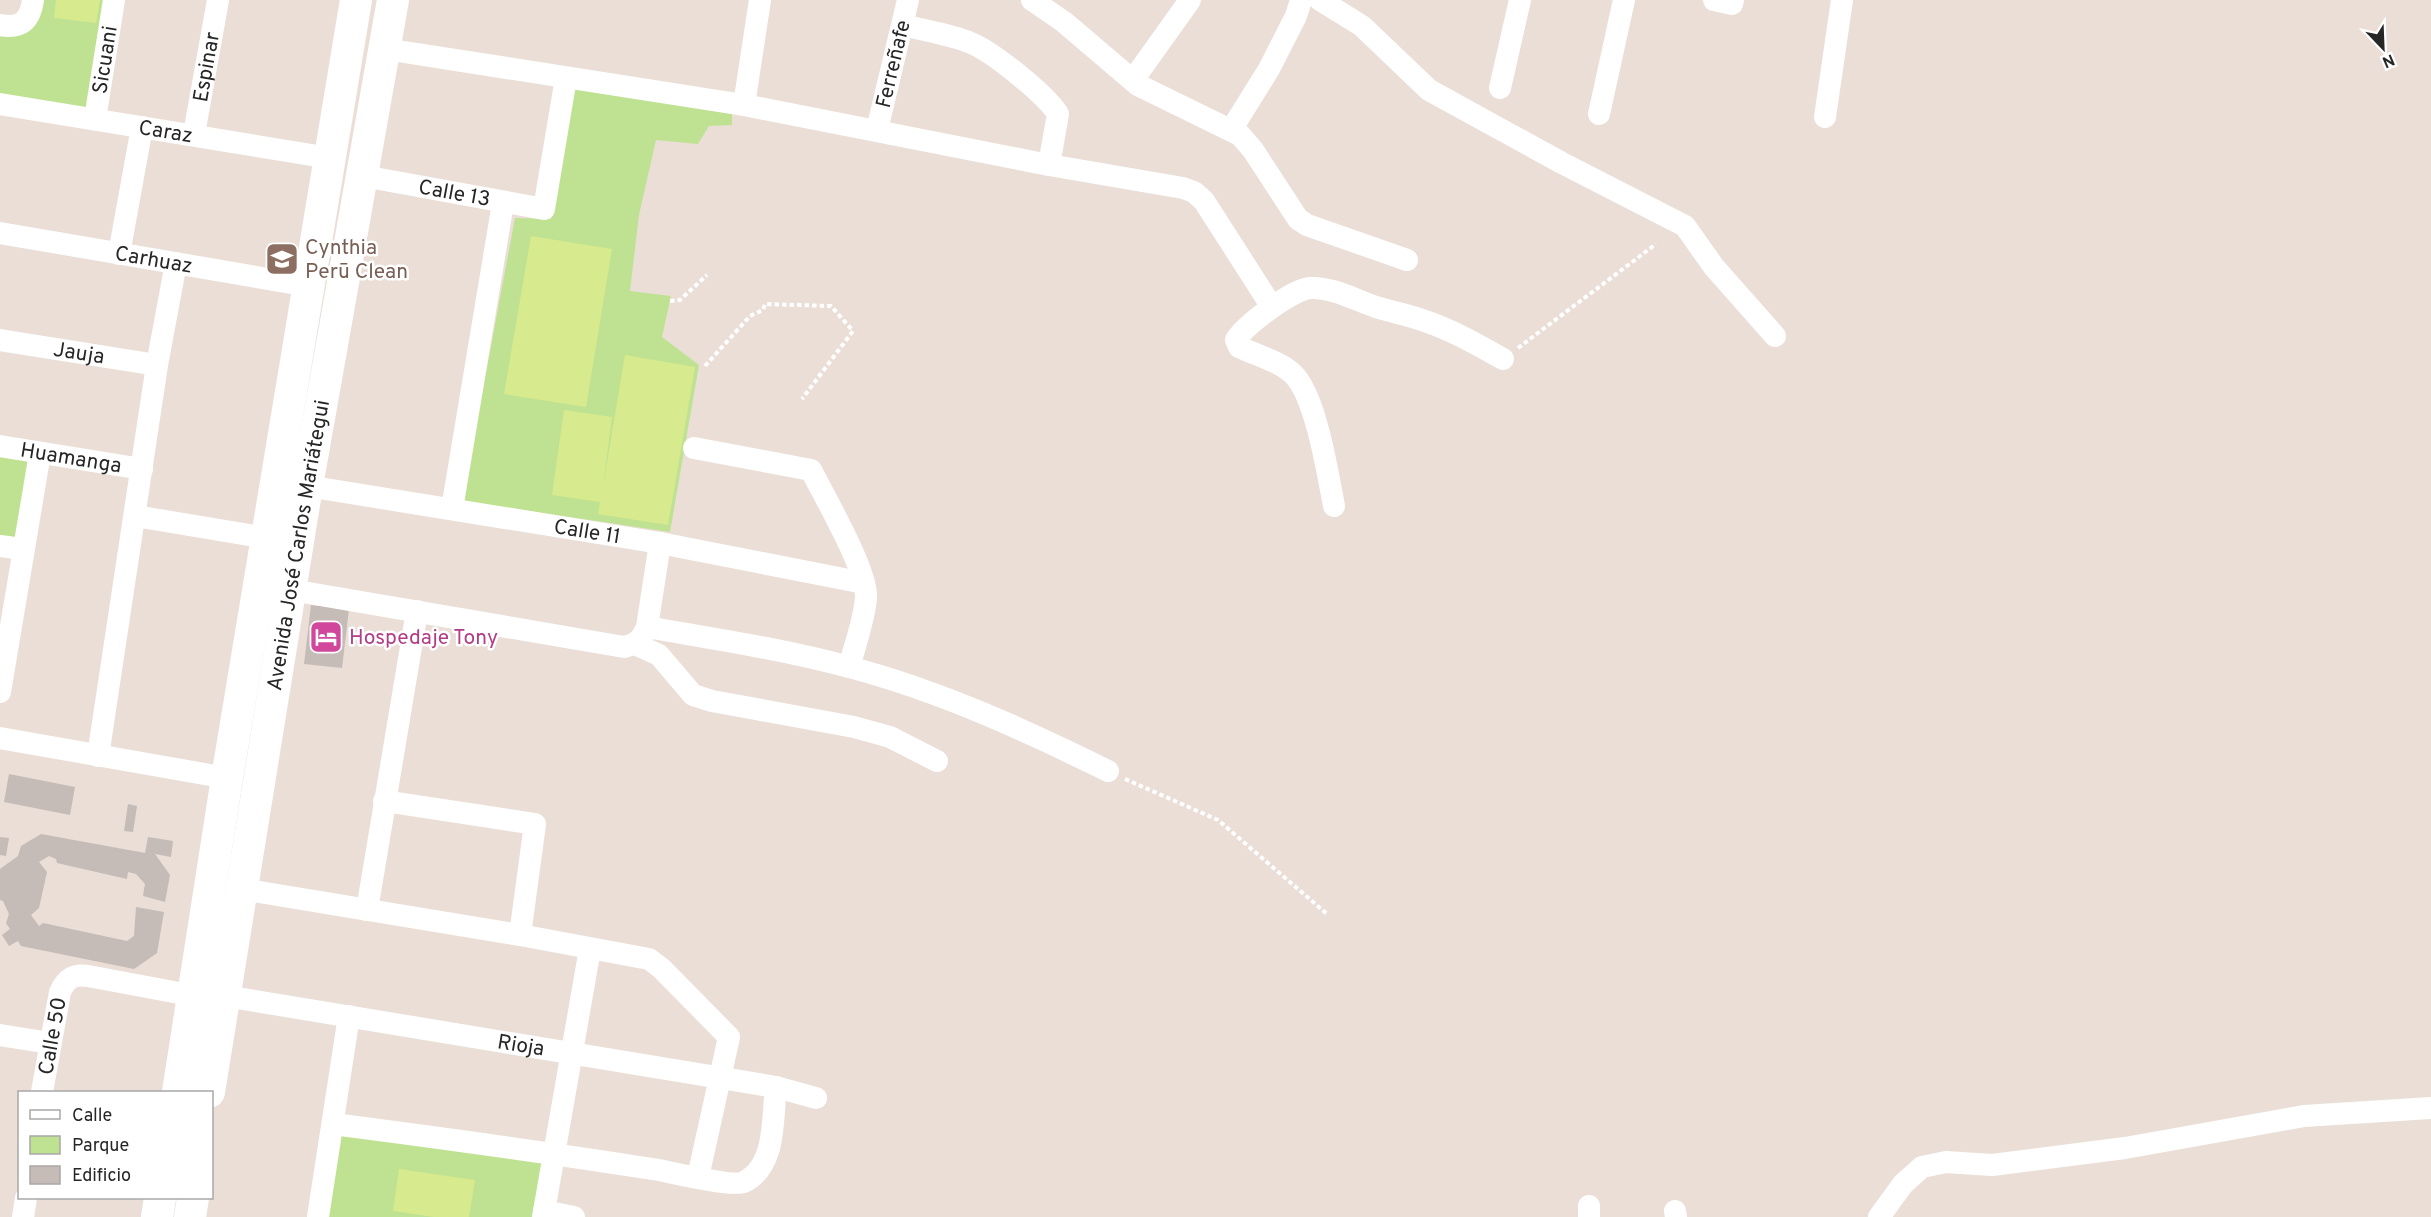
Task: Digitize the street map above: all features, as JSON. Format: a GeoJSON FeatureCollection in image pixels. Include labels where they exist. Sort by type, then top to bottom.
{"type":"FeatureCollection","features":[{"type":"Feature","properties":{"kind":"main road","name":"Avenida José Carlos Mariátegui"},"geometry":{"type":"LineString","coordinates":[[209,1091],[210,996],[227,778],[356,0]]}},
{"type":"Feature","properties":{"kind":"main road","name":"Avenida José Carlos Mariátegui"},"geometry":{"type":"LineString","coordinates":[[178,1091],[210,996],[241,890],[307,486],[393,0]]}},
{"type":"Feature","properties":{"kind":"main road"},"geometry":{"type":"LineString","coordinates":[[283,448],[313,454]]}},
{"type":"Feature","properties":{"kind":"main road"},"geometry":{"type":"LineString","coordinates":[[157,1217],[160,1199]]}},
{"type":"Feature","properties":{"kind":"main road"},"geometry":{"type":"LineString","coordinates":[[190,1217],[193,1199]]}},
{"type":"Feature","properties":{"kind":"street"},"geometry":{"type":"LineString","coordinates":[[0,25],[12,27],[23,24],[31,13],[33,0]]}},
{"type":"Feature","properties":{"kind":"street","name":"Sicuani"},"geometry":{"type":"LineString","coordinates":[[95,119],[114,0]]}},
{"type":"Feature","properties":{"kind":"street","name":"Espinar"},"geometry":{"type":"LineString","coordinates":[[194,134],[218,0]]}},
{"type":"Feature","properties":{"kind":"street"},"geometry":{"type":"LineString","coordinates":[[744,105],[760,0]]}},
{"type":"Feature","properties":{"kind":"street","name":"Ferreñafe"},"geometry":{"type":"LineString","coordinates":[[877,130],[908,0]]}},
{"type":"Feature","properties":{"kind":"street"},"geometry":{"type":"LineString","coordinates":[[1032,0],[1064,22],[1133,80],[1167,100],[1240,135],[1253,150],[1298,219],[1307,225],[1407,260]]}},
{"type":"Feature","properties":{"kind":"street"},"geometry":{"type":"LineString","coordinates":[[1133,80],[1190,0]]}},
{"type":"Feature","properties":{"kind":"street"},"geometry":{"type":"LineString","coordinates":[[1231,130],[1269,69],[1296,16],[1301,0]]}},
{"type":"Feature","properties":{"kind":"street"},"geometry":{"type":"LineString","coordinates":[[1320,0],[1362,26],[1429,90],[1452,105],[1685,226],[1714,267],[1774,336]]}},
{"type":"Feature","properties":{"kind":"street"},"geometry":{"type":"LineString","coordinates":[[1500,88],[1520,0]]}},
{"type":"Feature","properties":{"kind":"street"},"geometry":{"type":"LineString","coordinates":[[1599,114],[1624,0]]}},
{"type":"Feature","properties":{"kind":"street"},"geometry":{"type":"LineString","coordinates":[[1713,0],[1732,4],[1733,0]]}},
{"type":"Feature","properties":{"kind":"street"},"geometry":{"type":"LineString","coordinates":[[1826,117],[1842,0]]}},
{"type":"Feature","properties":{"kind":"street"},"geometry":{"type":"LineString","coordinates":[[903,26],[972,43],[999,60],[1034,88],[1058,114],[1049,165]]}},
{"type":"Feature","properties":{"kind":"street"},"geometry":{"type":"LineString","coordinates":[[385,49],[744,105],[1049,165],[1183,188],[1194,192],[1204,201],[1272,307]]}},
{"type":"Feature","properties":{"kind":"street","name":"Calle 13"},"geometry":{"type":"LineString","coordinates":[[363,176],[544,209],[566,78]]}},
{"type":"Feature","properties":{"kind":"street","name":"Caraz"},"geometry":{"type":"LineString","coordinates":[[0,104],[330,158]]}},
{"type":"Feature","properties":{"kind":"street"},"geometry":{"type":"LineString","coordinates":[[119,254],[142,127]]}},
{"type":"Feature","properties":{"kind":"street"},"geometry":{"type":"LineString","coordinates":[[452,509],[503,203]]}},
{"type":"Feature","properties":{"kind":"street","name":"Carhuaz"},"geometry":{"type":"LineString","coordinates":[[0,233],[309,286]]}},
{"type":"Feature","properties":{"kind":"street"},"geometry":{"type":"LineString","coordinates":[[98,756],[157,364],[176,262]]}},
{"type":"Feature","properties":{"kind":"street"},"geometry":{"type":"LineString","coordinates":[[1334,506],[1314,415],[1294,375],[1281,366],[1239,347],[1236,340],[1242,331],[1272,307],[1308,288],[1338,292],[1425,321],[1470,340],[1503,359]]}},
{"type":"Feature","properties":{"kind":"street","name":"Jauja"},"geometry":{"type":"LineString","coordinates":[[0,340],[157,364]]}},
{"type":"Feature","properties":{"kind":"street","name":"Huamanga"},"geometry":{"type":"LineString","coordinates":[[0,446],[142,469]]}},
{"type":"Feature","properties":{"kind":"street"},"geometry":{"type":"LineString","coordinates":[[694,448],[811,470],[848,542],[864,583],[866,596],[849,667]]}},
{"type":"Feature","properties":{"kind":"street"},"geometry":{"type":"LineString","coordinates":[[1,685],[22,549],[40,453]]}},
{"type":"Feature","properties":{"kind":"street","name":"Calle 11"},"geometry":{"type":"LineString","coordinates":[[307,486],[660,543],[864,583]]}},
{"type":"Feature","properties":{"kind":"street"},"geometry":{"type":"LineString","coordinates":[[135,516],[267,538]]}},
{"type":"Feature","properties":{"kind":"street"},"geometry":{"type":"LineString","coordinates":[[641,636],[660,543]]}},
{"type":"Feature","properties":{"kind":"street"},"geometry":{"type":"LineString","coordinates":[[0,546],[22,549]]}},
{"type":"Feature","properties":{"kind":"street"},"geometry":{"type":"LineString","coordinates":[[291,590],[624,647],[641,636],[765,648],[849,667],[937,695],[1011,725],[1108,771]]}},
{"type":"Feature","properties":{"kind":"street"},"geometry":{"type":"LineString","coordinates":[[367,910],[417,611]]}},
{"type":"Feature","properties":{"kind":"street"},"geometry":{"type":"LineString","coordinates":[[641,636],[693,695],[712,701],[854,727],[890,737],[937,761]]}},
{"type":"Feature","properties":{"kind":"street"},"geometry":{"type":"LineString","coordinates":[[0,738],[227,778]]}},
{"type":"Feature","properties":{"kind":"street"},"geometry":{"type":"LineString","coordinates":[[384,801],[535,824],[520,934]]}},
{"type":"Feature","properties":{"kind":"street"},"geometry":{"type":"LineString","coordinates":[[241,890],[520,934],[649,959],[661,968],[729,1037],[718,1077],[698,1177]]}},
{"type":"Feature","properties":{"kind":"street"},"geometry":{"type":"LineString","coordinates":[[574,1217],[544,1214],[590,949]]}},
{"type":"Feature","properties":{"kind":"street","name":"Rioja"},"geometry":{"type":"LineString","coordinates":[[65,981],[77,975],[88,976],[349,1016],[776,1087],[816,1098]]}},
{"type":"Feature","properties":{"kind":"street","name":"Calle 50"},"geometry":{"type":"LineString","coordinates":[[42,1091],[60,992],[65,981]]}},
{"type":"Feature","properties":{"kind":"street"},"geometry":{"type":"LineString","coordinates":[[318,1217],[349,1016]]}},
{"type":"Feature","properties":{"kind":"street"},"geometry":{"type":"LineString","coordinates":[[0,1035],[50,1043]]}},
{"type":"Feature","properties":{"kind":"street"},"geometry":{"type":"LineString","coordinates":[[333,1124],[554,1154],[698,1177],[732,1185],[743,1183],[754,1173],[763,1163],[769,1150],[776,1087]]}},
{"type":"Feature","properties":{"kind":"street"},"geometry":{"type":"LineString","coordinates":[[1879,1217],[1903,1184],[1922,1167],[1946,1162],[1992,1165],[2125,1148],[2304,1116],[2431,1108]]}},
{"type":"Feature","properties":{"kind":"street"},"geometry":{"type":"LineString","coordinates":[[23,1217],[26,1199]]}},
{"type":"Feature","properties":{"kind":"path"},"geometry":{"type":"LineString","coordinates":[[1503,359],[1656,244]]}},
{"type":"Feature","properties":{"kind":"path"},"geometry":{"type":"LineString","coordinates":[[670,302],[680,300],[707,275]]}},
{"type":"Feature","properties":{"kind":"path"},"geometry":{"type":"LineString","coordinates":[[705,366],[750,316],[763,310],[765,304],[831,306],[853,331],[802,399]]}},
{"type":"Feature","properties":{"kind":"path"},"geometry":{"type":"LineString","coordinates":[[1108,771],[1218,820],[1327,914]]}},
{"type":"Feature","properties":{"kind":"green space"},"geometry":{"type":"Polygon","coordinates":[[[43,0],[111,0],[91,115],[0,100],[0,31],[43,0]]]}},
{"type":"Feature","properties":{"kind":"green space"},"geometry":{"type":"Polygon","coordinates":[[[56,0],[100,0],[96,23],[54,18],[56,0]]]}},
{"type":"Feature","properties":{"kind":"green space"},"geometry":{"type":"Polygon","coordinates":[[[572,89],[732,113],[732,125],[709,126],[698,144],[656,140],[639,215],[630,291],[671,296],[662,337],[699,365],[670,532],[462,501],[515,218],[551,219],[572,89]]]}},
{"type":"Feature","properties":{"kind":"green space"},"geometry":{"type":"Polygon","coordinates":[[[531,236],[612,249],[586,407],[504,394],[531,236]]]}},
{"type":"Feature","properties":{"kind":"green space"},"geometry":{"type":"Polygon","coordinates":[[[625,355],[695,367],[668,525],[598,514],[600,502],[552,495],[564,410],[612,417],[603,486],[625,355]]]}},
{"type":"Feature","properties":{"kind":"green space"},"geometry":{"type":"Polygon","coordinates":[[[0,453],[33,458],[19,541],[0,538],[0,453]]]}},
{"type":"Feature","properties":{"kind":"green space"},"geometry":{"type":"Polygon","coordinates":[[[339,1131],[548,1158],[537,1217],[325,1217],[339,1131]]]}},
{"type":"Feature","properties":{"kind":"green space"},"geometry":{"type":"Polygon","coordinates":[[[399,1169],[475,1180],[469,1217],[434,1217],[393,1211],[399,1169]]]}},
{"type":"Feature","properties":{"kind":"building","name":"Hospedaje Tony"},"geometry":{"type":"Polygon","coordinates":[[[311,605],[349,609],[342,668],[304,664],[311,605]]]}},
{"type":"Feature","properties":{"kind":"building"},"geometry":{"type":"Polygon","coordinates":[[[9,774],[75,787],[70,815],[4,802],[9,774]]]}},
{"type":"Feature","properties":{"kind":"building"},"geometry":{"type":"Polygon","coordinates":[[[128,804],[137,806],[133,832],[124,831],[128,804]]]}},
{"type":"Feature","properties":{"kind":"building"},"geometry":{"type":"Polygon","coordinates":[[[41,834],[145,853],[148,837],[173,841],[171,857],[155,854],[170,875],[165,902],[143,896],[145,884],[136,874],[128,872],[127,879],[57,863],[56,859],[49,856],[39,862],[47,872],[39,908],[31,915],[39,926],[43,923],[127,941],[134,936],[136,907],[164,912],[157,953],[134,969],[21,946],[18,941],[9,946],[2,935],[10,929],[6,923],[9,914],[3,901],[0,900],[0,869],[18,856],[21,846],[41,834]]]}},
{"type":"Feature","properties":{"kind":"building"},"geometry":{"type":"Polygon","coordinates":[[[0,837],[9,838],[6,856],[0,855],[0,837]]]}},
{"type":"Feature","properties":{"kind":"place","name":"Cynthia Perū Clean"},"geometry":{"type":"Point","coordinates":[282,259]}},
{"type":"Feature","properties":{"kind":"place","name":"Hospedaje Tony"},"geometry":{"type":"Point","coordinates":[326,637]}}]}
